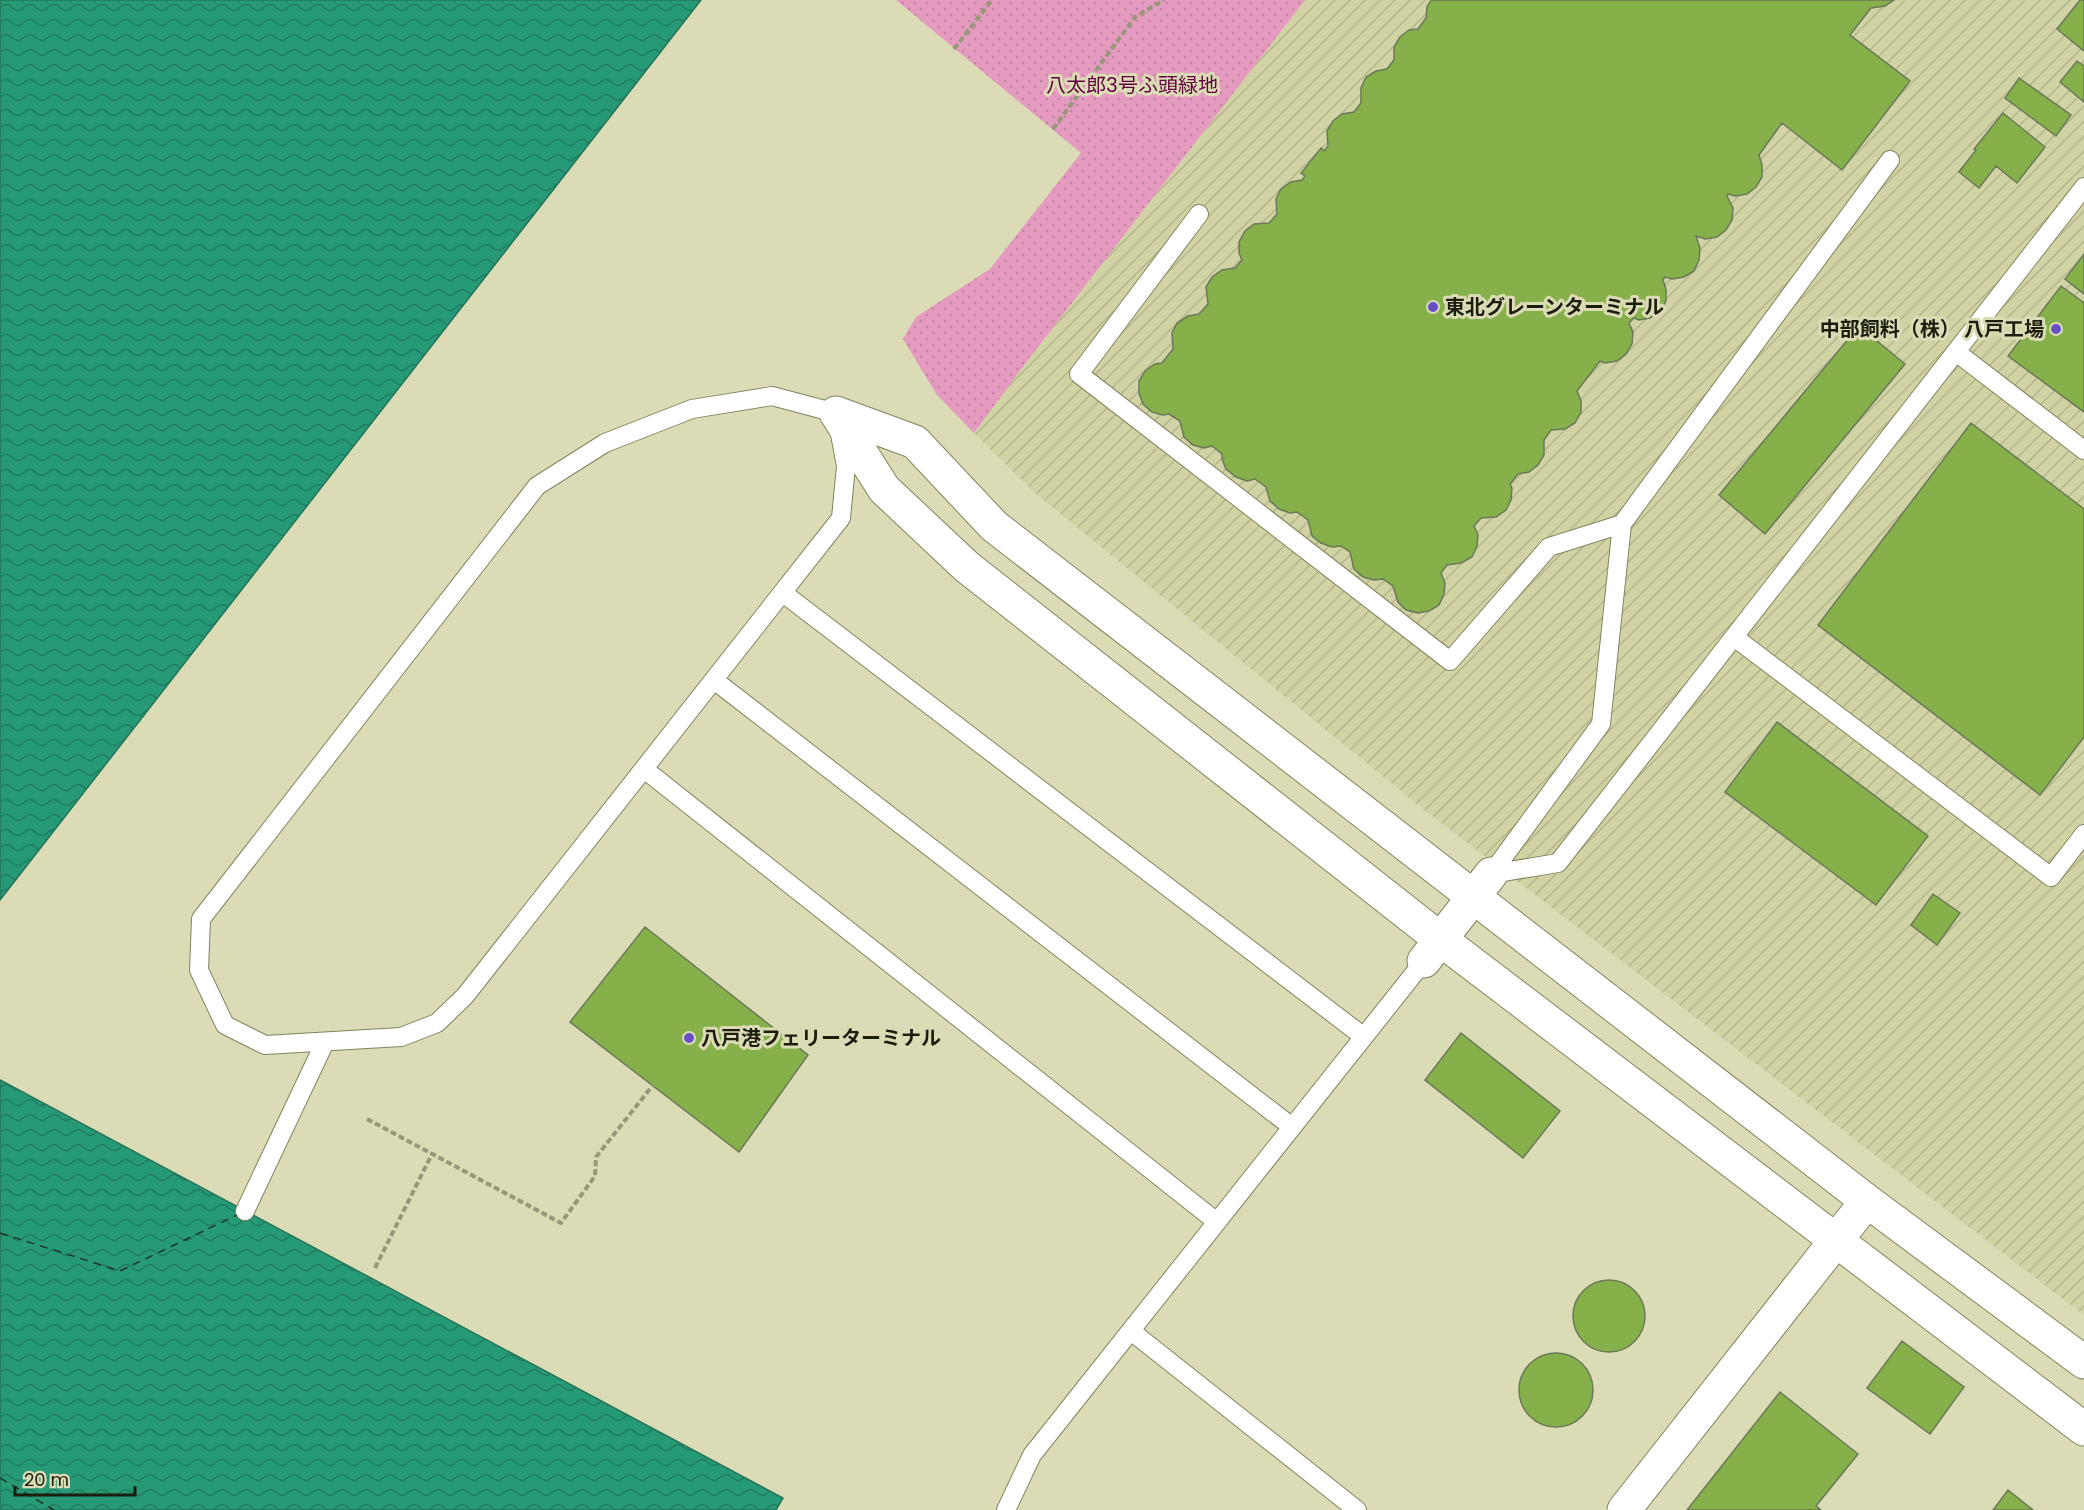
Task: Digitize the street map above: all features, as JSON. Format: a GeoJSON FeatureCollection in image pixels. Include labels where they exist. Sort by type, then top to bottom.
{"type":"FeatureCollection","features":[{"type":"Feature","properties":{"kind":"street"},"geometry":{"type":"LineString","coordinates":[[836,413],[915,442],[994,526],[1482,886],[1867,1201],[2084,1362]]}},
{"type":"Feature","properties":{"kind":"street"},"geometry":{"type":"LineString","coordinates":[[836,413],[884,489],[967,567],[1432,950],[1837,1240],[2084,1429]]}},
{"type":"Feature","properties":{"kind":"street"},"geometry":{"type":"LineString","coordinates":[[1432,950],[1482,886]]}},
{"type":"Feature","properties":{"kind":"street"},"geometry":{"type":"LineString","coordinates":[[1624,1510],[1867,1201]]}},
{"type":"Feature","properties":{"kind":"lane"},"geometry":{"type":"LineString","coordinates":[[1482,886],[1601,724],[1622,524],[1890,160]]}},
{"type":"Feature","properties":{"kind":"lane"},"geometry":{"type":"LineString","coordinates":[[1482,886],[1558,863],[2084,187]]}},
{"type":"Feature","properties":{"kind":"lane"},"geometry":{"type":"LineString","coordinates":[[1199,214],[1079,374],[1450,661],[1549,547],[1622,524]]}},
{"type":"Feature","properties":{"kind":"lane"},"geometry":{"type":"LineString","coordinates":[[1956,352],[2084,450]]}},
{"type":"Feature","properties":{"kind":"lane"},"geometry":{"type":"LineString","coordinates":[[772,396],[836,413],[846,466],[841,519],[783,592],[465,996],[437,1023],[401,1037],[265,1045],[225,1025],[199,970],[201,919],[537,486],[605,443],[692,409],[772,396]]}},
{"type":"Feature","properties":{"kind":"lane"},"geometry":{"type":"LineString","coordinates":[[783,592],[1364,1037]]}},
{"type":"Feature","properties":{"kind":"lane"},"geometry":{"type":"LineString","coordinates":[[1734,637],[2051,877],[2084,834]]}},
{"type":"Feature","properties":{"kind":"lane"},"geometry":{"type":"LineString","coordinates":[[714,680],[1292,1127]]}},
{"type":"Feature","properties":{"kind":"lane"},"geometry":{"type":"LineString","coordinates":[[644,769],[1217,1222]]}},
{"type":"Feature","properties":{"kind":"lane"},"geometry":{"type":"LineString","coordinates":[[1006,1510],[1032,1455],[1432,950]]}},
{"type":"Feature","properties":{"kind":"lane"},"geometry":{"type":"LineString","coordinates":[[245,1211],[325,1042]]}},
{"type":"Feature","properties":{"kind":"lane"},"geometry":{"type":"LineString","coordinates":[[1131,1331],[1357,1510]]}},
{"type":"Feature","properties":{"kind":"path"},"geometry":{"type":"LineString","coordinates":[[954,49],[992,0]]}},
{"type":"Feature","properties":{"kind":"path"},"geometry":{"type":"LineString","coordinates":[[1053,129],[1136,17],[1164,0]]}},
{"type":"Feature","properties":{"kind":"path"},"geometry":{"type":"LineString","coordinates":[[367,1119],[561,1223],[595,1176],[596,1157],[653,1085]]}},
{"type":"Feature","properties":{"kind":"path"},"geometry":{"type":"LineString","coordinates":[[375,1268],[432,1154]]}},
{"type":"Feature","properties":{"kind":"shaded area"},"geometry":{"type":"Polygon","coordinates":[[[1305,0],[2084,0],[2084,1315],[1423,809],[1036,494],[974,433],[1305,0]]]}},
{"type":"Feature","properties":{"kind":"green space","name":"八太郎3号ふ頭緑地"},"geometry":{"type":"Polygon","coordinates":[[[896,0],[1305,0],[974,433],[937,395],[903,339],[916,317],[990,269],[1081,153],[896,0]]]}},
{"type":"Feature","properties":{"kind":"water"},"geometry":{"type":"Polygon","coordinates":[[[0,0],[701,0],[0,900],[0,0]]]}},
{"type":"Feature","properties":{"kind":"water"},"geometry":{"type":"Polygon","coordinates":[[[0,1080],[783,1498],[776,1510],[0,1510],[0,1080]]]}},
{"type":"Feature","properties":{"kind":"building","name":"東北グレーンターミナル"},"geometry":{"type":"Polygon","coordinates":[[[1431,0],[1894,0],[1885,6],[1871,8],[1850,35],[1910,81],[1842,170],[1782,123],[1759,155],[1762,177],[1756,187],[1747,194],[1735,196],[1728,194],[1733,208],[1732,220],[1726,230],[1717,237],[1705,239],[1696,236],[1700,248],[1699,260],[1694,271],[1684,277],[1672,279],[1665,277],[1663,280],[1666,301],[1660,311],[1650,318],[1639,320],[1634,318],[1629,323],[1633,332],[1632,344],[1626,354],[1617,361],[1605,363],[1600,361],[1577,391],[1581,401],[1581,412],[1575,423],[1565,429],[1551,430],[1544,440],[1544,455],[1538,465],[1529,472],[1518,474],[1510,484],[1511,500],[1506,510],[1496,517],[1481,518],[1474,526],[1478,535],[1477,546],[1472,557],[1461,563],[1447,565],[1441,573],[1445,583],[1444,594],[1439,605],[1429,611],[1418,613],[1406,610],[1398,602],[1393,586],[1383,579],[1374,580],[1363,577],[1354,569],[1350,552],[1341,546],[1332,547],[1321,543],[1312,536],[1308,520],[1297,512],[1290,513],[1279,509],[1270,501],[1266,487],[1255,479],[1247,481],[1236,477],[1226,469],[1222,454],[1212,446],[1204,448],[1193,445],[1184,437],[1180,421],[1169,414],[1152,412],[1143,404],[1139,393],[1139,381],[1145,371],[1155,364],[1162,363],[1173,349],[1172,333],[1177,323],[1188,316],[1199,314],[1208,304],[1206,287],[1212,277],[1222,270],[1235,268],[1242,260],[1239,253],[1239,242],[1245,231],[1254,224],[1269,223],[1277,214],[1276,199],[1281,189],[1291,182],[1302,180],[1305,176],[1301,173],[1321,148],[1324,151],[1328,146],[1327,131],[1333,121],[1342,114],[1354,112],[1361,103],[1361,88],[1366,77],[1376,71],[1387,69],[1394,60],[1394,47],[1400,37],[1409,30],[1418,29],[1426,18],[1427,7],[1431,0]]]}},
{"type":"Feature","properties":{"kind":"building"},"geometry":{"type":"Polygon","coordinates":[[[2080,0],[2084,0],[2084,51],[2057,29],[2080,0]]]}},
{"type":"Feature","properties":{"kind":"building"},"geometry":{"type":"Polygon","coordinates":[[[2077,61],[2084,66],[2084,102],[2060,82],[2077,61]]]}},
{"type":"Feature","properties":{"kind":"building"},"geometry":{"type":"Polygon","coordinates":[[[2019,78],[2071,115],[2056,136],[2005,98],[2019,78]]]}},
{"type":"Feature","properties":{"kind":"building"},"geometry":{"type":"Polygon","coordinates":[[[2003,113],[2045,147],[2017,183],[1996,166],[1979,188],[1959,172],[2003,113]]]}},
{"type":"Feature","properties":{"kind":"building"},"geometry":{"type":"Polygon","coordinates":[[[2084,254],[2084,294],[2065,279],[2084,254]]]}},
{"type":"Feature","properties":{"kind":"building","name":"中部飼料（株） 八戸工場"},"geometry":{"type":"Polygon","coordinates":[[[2061,286],[2084,303],[2084,412],[2008,356],[2061,286]]]}},
{"type":"Feature","properties":{"kind":"building"},"geometry":{"type":"Polygon","coordinates":[[[1859,326],[1905,364],[1765,534],[1719,495],[1859,326]]]}},
{"type":"Feature","properties":{"kind":"building"},"geometry":{"type":"Polygon","coordinates":[[[1971,423],[2084,509],[2084,737],[2040,795],[1818,625],[1971,423]]]}},
{"type":"Feature","properties":{"kind":"building"},"geometry":{"type":"Polygon","coordinates":[[[1777,722],[1928,836],[1876,905],[1725,792],[1777,722]]]}},
{"type":"Feature","properties":{"kind":"building"},"geometry":{"type":"Polygon","coordinates":[[[1933,894],[1960,913],[1937,945],[1911,925],[1933,894]]]}},
{"type":"Feature","properties":{"kind":"building","name":"八戸港フェリーターミナル"},"geometry":{"type":"Polygon","coordinates":[[[645,927],[808,1055],[739,1152],[570,1022],[645,927]]]}},
{"type":"Feature","properties":{"kind":"building"},"geometry":{"type":"Polygon","coordinates":[[[1461,1033],[1560,1111],[1523,1158],[1425,1080],[1461,1033]]]}},
{"type":"Feature","properties":{"kind":"building"},"geometry":{"type":"Polygon","coordinates":[[[1609,1280],[1629,1286],[1639,1296],[1645,1316],[1639,1336],[1629,1346],[1609,1352],[1589,1346],[1579,1336],[1573,1316],[1579,1296],[1589,1286],[1609,1280]]]}},
{"type":"Feature","properties":{"kind":"building"},"geometry":{"type":"Polygon","coordinates":[[[1902,1341],[1964,1387],[1930,1434],[1867,1388],[1902,1341]]]}},
{"type":"Feature","properties":{"kind":"building"},"geometry":{"type":"Polygon","coordinates":[[[1556,1353],[1570,1356],[1582,1364],[1590,1376],[1593,1390],[1590,1404],[1582,1416],[1570,1424],[1556,1427],[1542,1424],[1530,1416],[1522,1404],[1519,1390],[1522,1376],[1530,1364],[1542,1356],[1556,1353]]]}},
{"type":"Feature","properties":{"kind":"building"},"geometry":{"type":"Polygon","coordinates":[[[1780,1392],[1858,1454],[1816,1506],[1821,1510],[1687,1510],[1780,1392]]]}},
{"type":"Feature","properties":{"kind":"building"},"geometry":{"type":"Polygon","coordinates":[[[2008,1490],[2033,1510],[1993,1510],[2008,1490]]]}},
{"type":"Feature","properties":{"kind":"ferry route"},"geometry":{"type":"LineString","coordinates":[[0,1233],[120,1271],[239,1214]]}},
{"type":"Feature","properties":{"kind":"ferry route"},"geometry":{"type":"LineString","coordinates":[[0,1478],[54,1510]]}},
{"type":"Feature","properties":{"kind":"place","name":"東北グレーンターミナル"},"geometry":{"type":"Point","coordinates":[1433,307]}},
{"type":"Feature","properties":{"kind":"place","name":"中部飼料（株） 八戸工場"},"geometry":{"type":"Point","coordinates":[2056,329]}},
{"type":"Feature","properties":{"kind":"place","name":"八戸港フェリーターミナル"},"geometry":{"type":"Point","coordinates":[689,1038]}}]}
